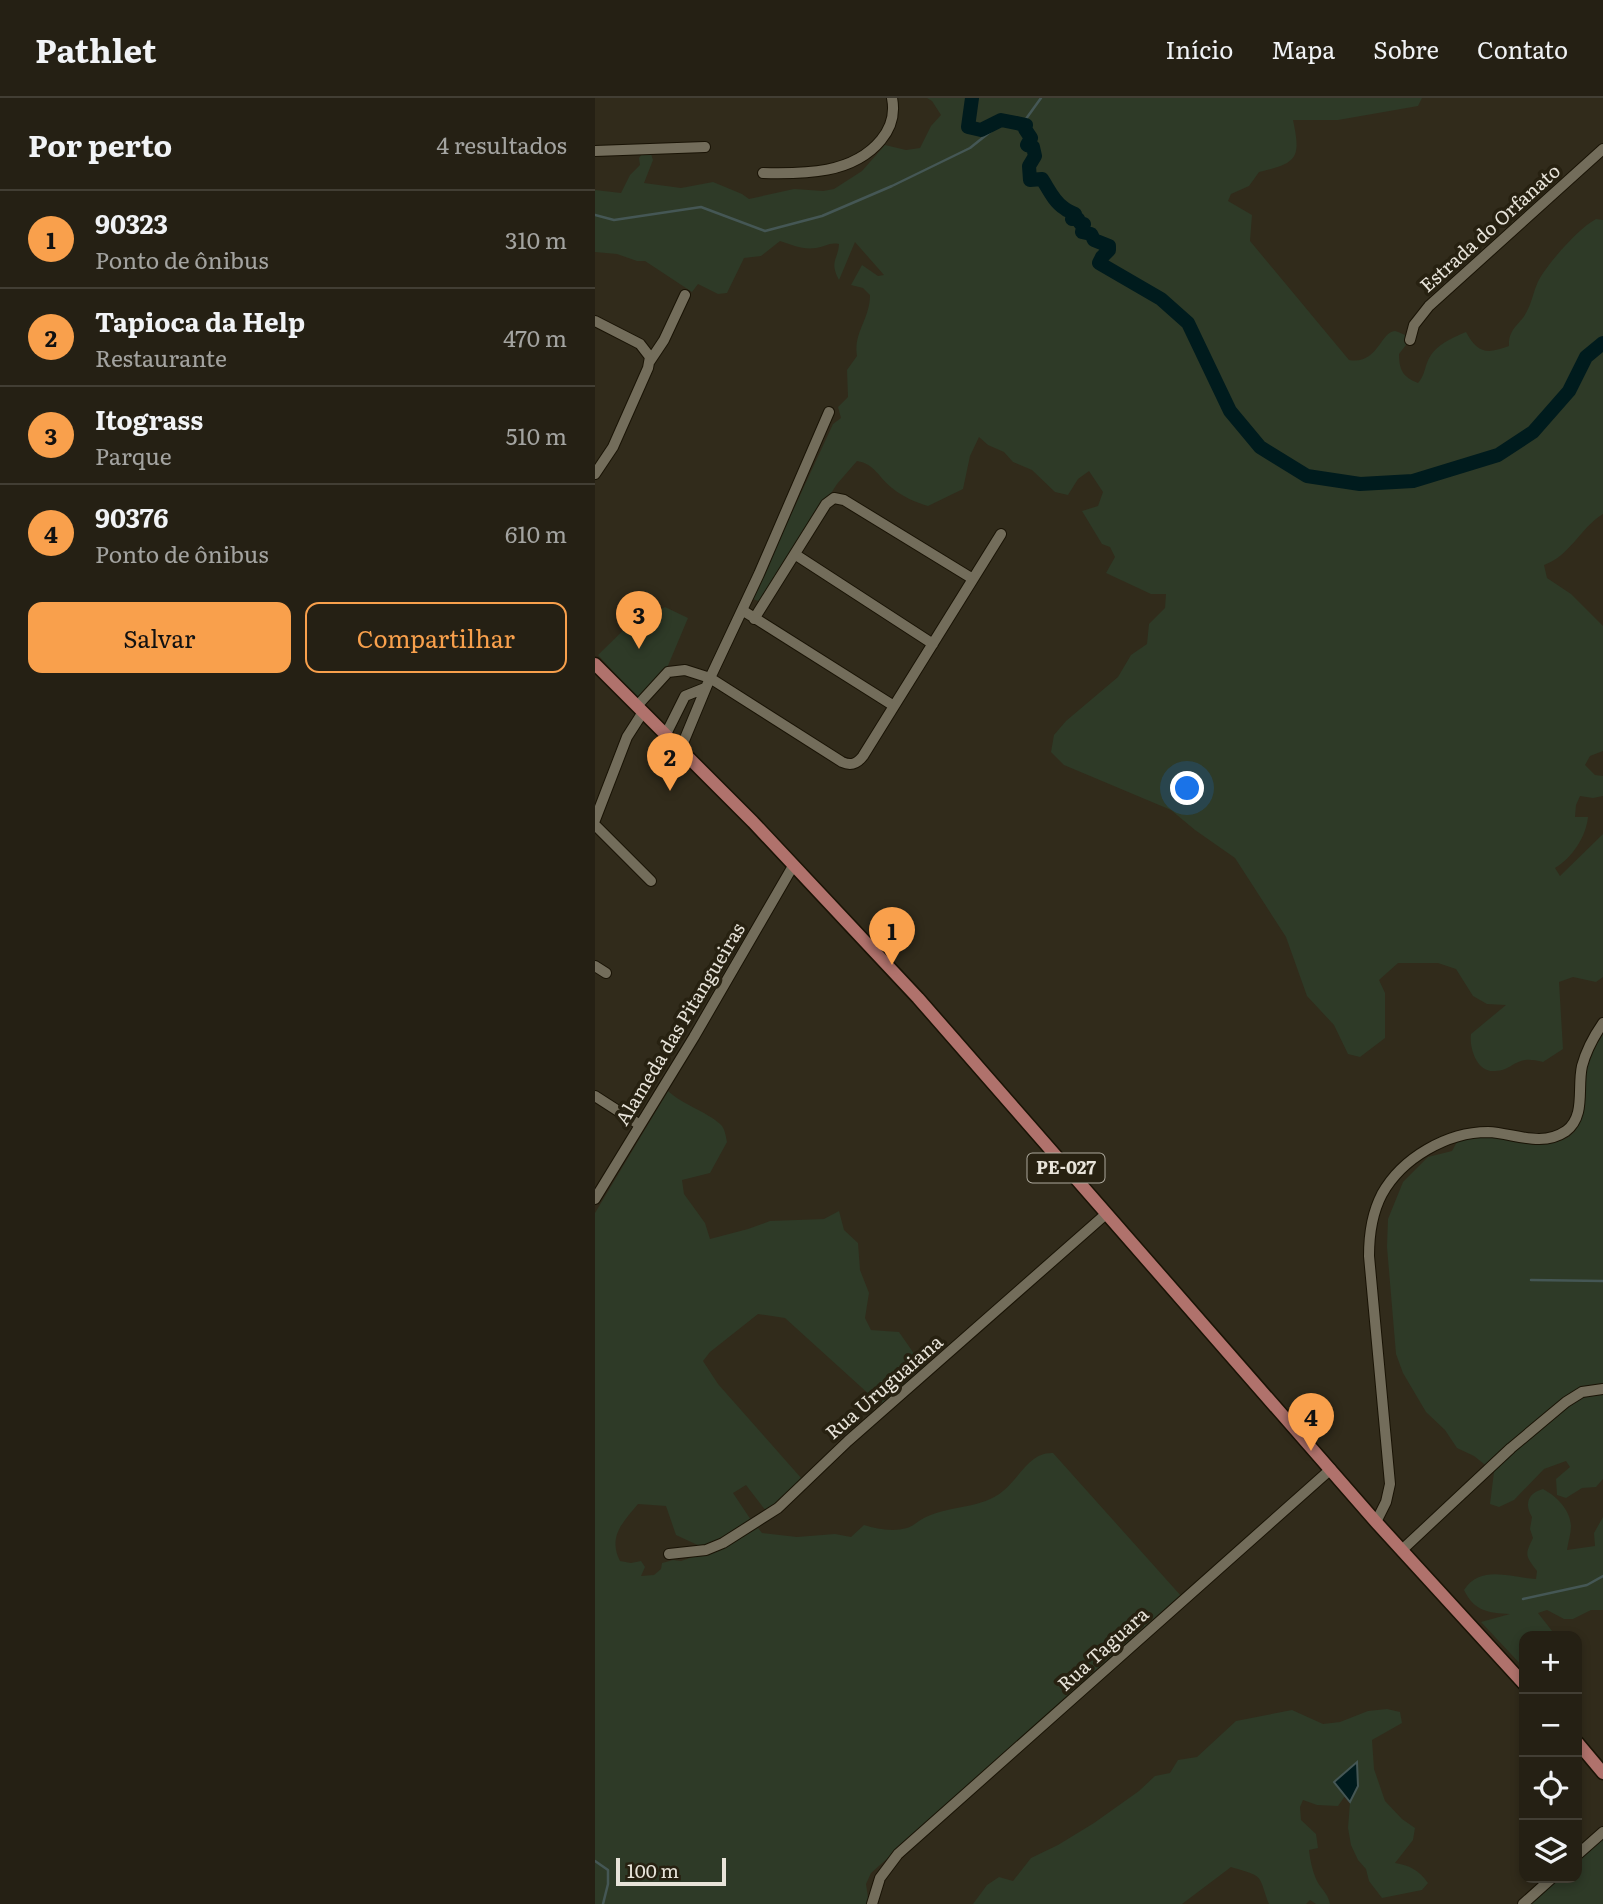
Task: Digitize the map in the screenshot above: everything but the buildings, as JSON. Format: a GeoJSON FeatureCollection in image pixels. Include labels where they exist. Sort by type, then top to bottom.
{"type":"FeatureCollection","features":[{"type":"Feature","properties":{"kind":"main road","name":"PE-027"},"geometry":{"type":"LineString","coordinates":[[595,664],[681,748],[918,998],[1376,1521],[1519,1678]]}},
{"type":"Feature","properties":{"kind":"main road"},"geometry":{"type":"LineString","coordinates":[[1582,1748],[1603,1773]]}},
{"type":"Feature","properties":{"kind":"street"},"geometry":{"type":"LineString","coordinates":[[763,173],[827,169],[856,161],[873,150],[885,136],[894,107],[892,98]]}},
{"type":"Feature","properties":{"kind":"street"},"geometry":{"type":"LineString","coordinates":[[595,151],[705,147]]}},
{"type":"Feature","properties":{"kind":"street","name":"Estrada do Orfanato"},"geometry":{"type":"LineString","coordinates":[[1410,340],[1414,325],[1429,306],[1603,149]]}},
{"type":"Feature","properties":{"kind":"street"},"geometry":{"type":"LineString","coordinates":[[595,474],[613,447],[650,361],[664,340],[685,295]]}},
{"type":"Feature","properties":{"kind":"street"},"geometry":{"type":"LineString","coordinates":[[595,321],[645,348],[650,361]]}},
{"type":"Feature","properties":{"kind":"street"},"geometry":{"type":"LineString","coordinates":[[681,748],[707,683],[829,412]]}},
{"type":"Feature","properties":{"kind":"street"},"geometry":{"type":"LineString","coordinates":[[754,619],[826,504],[834,498],[973,579]]}},
{"type":"Feature","properties":{"kind":"street"},"geometry":{"type":"LineString","coordinates":[[595,820],[640,709],[663,676],[672,670],[685,670],[842,762],[849,765],[861,759],[1001,534]]}},
{"type":"Feature","properties":{"kind":"street"},"geometry":{"type":"LineString","coordinates":[[796,555],[933,644]]}},
{"type":"Feature","properties":{"kind":"street"},"geometry":{"type":"LineString","coordinates":[[747,599],[761,609]]}},
{"type":"Feature","properties":{"kind":"street"},"geometry":{"type":"LineString","coordinates":[[742,610],[894,706]]}},
{"type":"Feature","properties":{"kind":"street"},"geometry":{"type":"LineString","coordinates":[[666,734],[685,696],[707,683]]}},
{"type":"Feature","properties":{"kind":"street"},"geometry":{"type":"LineString","coordinates":[[595,825],[650,881]]}},
{"type":"Feature","properties":{"kind":"street","name":"Alameda das Pitangueiras"},"geometry":{"type":"LineString","coordinates":[[595,1199],[694,1037],[793,866]]}},
{"type":"Feature","properties":{"kind":"street"},"geometry":{"type":"LineString","coordinates":[[595,966],[606,973]]}},
{"type":"Feature","properties":{"kind":"street"},"geometry":{"type":"LineString","coordinates":[[1376,1521],[1386,1502],[1390,1484],[1369,1256],[1369,1231],[1381,1196],[1406,1165],[1441,1142],[1476,1132],[1493,1132],[1535,1140],[1550,1138],[1567,1130],[1575,1122],[1579,1111],[1582,1065],[1603,1023]]}},
{"type":"Feature","properties":{"kind":"street"},"geometry":{"type":"LineString","coordinates":[[595,1096],[640,1125]]}},
{"type":"Feature","properties":{"kind":"street","name":"Rua Uruguaiana"},"geometry":{"type":"LineString","coordinates":[[669,1554],[706,1550],[723,1543],[778,1508],[848,1441],[1106,1214]]}},
{"type":"Feature","properties":{"kind":"street"},"geometry":{"type":"LineString","coordinates":[[1403,1549],[1511,1448],[1566,1402],[1582,1392],[1603,1389]]}},
{"type":"Feature","properties":{"kind":"street","name":"Rua Taguara"},"geometry":{"type":"LineString","coordinates":[[872,1904],[880,1878],[898,1854],[1331,1469]]}},
{"type":"Feature","properties":{"kind":"street"},"geometry":{"type":"LineString","coordinates":[[1582,1851],[1603,1832]]}},
{"type":"Feature","properties":{"kind":"street"},"geometry":{"type":"LineString","coordinates":[[1523,1904],[1546,1883]]}},
{"type":"Feature","properties":{"kind":"green space"},"geometry":{"type":"Polygon","coordinates":[[[927,98],[1422,98],[1418,106],[1338,120],[1293,120],[1297,143],[1294,157],[1282,165],[1259,172],[1249,186],[1231,194],[1228,201],[1252,215],[1250,241],[1349,360],[1366,358],[1390,333],[1396,331],[1406,335],[1406,345],[1399,354],[1401,369],[1418,383],[1434,352],[1443,343],[1466,332],[1475,345],[1484,350],[1509,346],[1513,330],[1525,314],[1538,282],[1551,263],[1581,230],[1596,219],[1603,220],[1603,514],[1568,549],[1544,565],[1547,578],[1571,594],[1603,626],[1603,751],[1590,756],[1585,765],[1595,775],[1603,776],[1603,796],[1580,796],[1575,817],[1588,817],[1584,832],[1572,853],[1555,868],[1560,876],[1603,834],[1603,977],[1596,982],[1573,977],[1559,982],[1563,1049],[1543,1062],[1520,1061],[1495,1071],[1483,1068],[1475,1058],[1471,1034],[1506,1005],[1487,1004],[1473,996],[1456,969],[1438,963],[1398,963],[1379,980],[1385,993],[1385,1038],[1360,1057],[1348,1054],[1334,1025],[1307,996],[1286,937],[1235,858],[1171,810],[1064,765],[1051,752],[1054,735],[1066,721],[1118,677],[1131,655],[1147,644],[1149,624],[1165,608],[1166,594],[1151,594],[1106,573],[1115,557],[1110,547],[1102,544],[1082,511],[1098,506],[1103,492],[1089,471],[1078,479],[1068,495],[1055,492],[1032,470],[1013,462],[1004,452],[988,445],[979,437],[970,456],[963,489],[928,506],[900,494],[873,468],[857,461],[837,484],[761,602],[753,599],[833,424],[841,418],[838,407],[848,397],[847,370],[857,356],[857,340],[870,295],[863,288],[851,285],[862,265],[878,276],[884,275],[855,242],[839,280],[834,264],[839,244],[807,248],[780,241],[761,256],[744,258],[727,293],[718,294],[698,284],[692,292],[645,261],[595,252],[595,190],[621,193],[630,175],[640,165],[639,158],[642,154],[651,154],[653,160],[644,183],[681,188],[713,182],[749,199],[794,189],[834,189],[862,171],[885,145],[906,150],[920,148],[931,126],[941,115],[927,98]]]}},
{"type":"Feature","properties":{"kind":"green space"},"geometry":{"type":"Polygon","coordinates":[[[665,607],[688,618],[667,668],[638,699],[598,655],[645,609],[655,612],[665,607]]]}},
{"type":"Feature","properties":{"kind":"green space"},"geometry":{"type":"Polygon","coordinates":[[[1603,1029],[1603,1479],[1596,1487],[1582,1488],[1566,1498],[1557,1495],[1556,1479],[1570,1467],[1566,1461],[1544,1469],[1514,1500],[1499,1507],[1490,1504],[1494,1472],[1474,1456],[1457,1448],[1445,1430],[1426,1412],[1403,1373],[1396,1354],[1387,1247],[1388,1219],[1403,1182],[1428,1157],[1452,1151],[1458,1140],[1485,1136],[1545,1143],[1562,1140],[1573,1134],[1582,1112],[1588,1058],[1603,1029]]]}},
{"type":"Feature","properties":{"kind":"green space"},"geometry":{"type":"Polygon","coordinates":[[[668,1091],[717,1122],[725,1134],[727,1142],[710,1173],[682,1180],[684,1194],[705,1223],[710,1239],[770,1221],[824,1219],[839,1211],[844,1230],[858,1243],[860,1270],[869,1293],[865,1318],[871,1330],[899,1332],[915,1355],[928,1365],[882,1406],[785,1318],[758,1314],[710,1352],[703,1361],[718,1384],[802,1479],[781,1503],[766,1511],[746,1485],[733,1493],[753,1523],[704,1548],[676,1535],[666,1506],[638,1504],[622,1524],[616,1537],[615,1545],[620,1561],[641,1561],[645,1567],[641,1576],[654,1575],[661,1569],[662,1563],[681,1561],[731,1544],[758,1528],[762,1533],[797,1537],[835,1534],[851,1537],[864,1525],[885,1530],[907,1528],[936,1513],[995,1497],[1009,1486],[1031,1461],[1053,1453],[1182,1597],[871,1873],[866,1884],[869,1904],[595,1904],[595,1213],[668,1091]]]}},
{"type":"Feature","properties":{"kind":"green space"},"geometry":{"type":"Polygon","coordinates":[[[1543,1489],[1553,1495],[1568,1514],[1571,1526],[1567,1550],[1595,1546],[1594,1533],[1603,1517],[1603,1610],[1591,1610],[1573,1619],[1564,1619],[1547,1610],[1538,1613],[1552,1631],[1519,1631],[1519,1663],[1481,1622],[1510,1614],[1495,1613],[1477,1607],[1464,1590],[1479,1577],[1488,1575],[1536,1579],[1537,1571],[1527,1556],[1533,1538],[1528,1503],[1534,1493],[1543,1489]]]}},
{"type":"Feature","properties":{"kind":"green space"},"geometry":{"type":"Polygon","coordinates":[[[1387,1709],[1400,1712],[1402,1723],[1372,1740],[1374,1769],[1385,1801],[1415,1828],[1413,1840],[1395,1863],[1409,1867],[1421,1875],[1428,1883],[1422,1890],[1382,1898],[1358,1860],[1351,1845],[1348,1828],[1350,1802],[1358,1786],[1357,1763],[1334,1782],[1345,1796],[1338,1806],[1317,1805],[1303,1800],[1300,1807],[1301,1820],[1316,1834],[1318,1848],[1309,1850],[1311,1861],[1316,1879],[1330,1904],[1316,1904],[1310,1900],[1306,1904],[1269,1904],[1259,1878],[1231,1867],[1182,1904],[973,1904],[987,1885],[999,1877],[1013,1881],[1031,1858],[1094,1823],[1139,1791],[1155,1776],[1170,1773],[1178,1760],[1197,1757],[1236,1721],[1292,1710],[1323,1724],[1340,1722],[1368,1711],[1387,1709]]]}},
{"type":"Feature","properties":{"kind":"green space"},"geometry":{"type":"Polygon","coordinates":[[[1603,1839],[1603,1904],[1529,1904],[1553,1883],[1582,1883],[1582,1858],[1603,1839]]]}},
{"type":"Feature","properties":{"kind":"water"},"geometry":{"type":"Polygon","coordinates":[[[1357,1762],[1358,1786],[1350,1802],[1334,1782],[1357,1762]]]}},
{"type":"Feature","properties":{"kind":"waterway"},"geometry":{"type":"LineString","coordinates":[[972,98],[968,127],[981,130],[1001,120],[1026,125],[1025,129],[1031,138],[1027,145],[1033,147],[1035,156],[1029,166],[1030,180],[1042,179],[1057,202],[1075,214],[1072,219],[1078,219],[1084,224],[1082,232],[1091,234],[1094,240],[1109,246],[1099,263],[1161,299],[1188,323],[1230,411],[1260,447],[1307,476],[1360,484],[1413,481],[1498,455],[1533,432],[1569,391],[1586,357],[1603,343]]}},
{"type":"Feature","properties":{"kind":"waterway"},"geometry":{"type":"LineString","coordinates":[[1023,123],[1041,98]]}},
{"type":"Feature","properties":{"kind":"waterway"},"geometry":{"type":"LineString","coordinates":[[595,215],[614,220],[701,207],[765,231],[822,216],[892,186],[970,148],[1005,120]]}},
{"type":"Feature","properties":{"kind":"waterway"},"geometry":{"type":"LineString","coordinates":[[1531,1280],[1603,1281]]}},
{"type":"Feature","properties":{"kind":"waterway"},"geometry":{"type":"LineString","coordinates":[[1523,1599],[1587,1585],[1603,1576]]}},
{"type":"Feature","properties":{"kind":"waterway"},"geometry":{"type":"LineString","coordinates":[[595,1861],[608,1870],[603,1904]]}},
{"type":"Feature","properties":{"kind":"place","name":"Itograss"},"geometry":{"type":"Point","coordinates":[639,649]}},
{"type":"Feature","properties":{"kind":"place","name":"Tapioca da Help"},"geometry":{"type":"Point","coordinates":[670,791]}},
{"type":"Feature","properties":{"kind":"place","name":"90323"},"geometry":{"type":"Point","coordinates":[892,965]}},
{"type":"Feature","properties":{"kind":"place","name":"90376"},"geometry":{"type":"Point","coordinates":[1311,1451]}}]}
